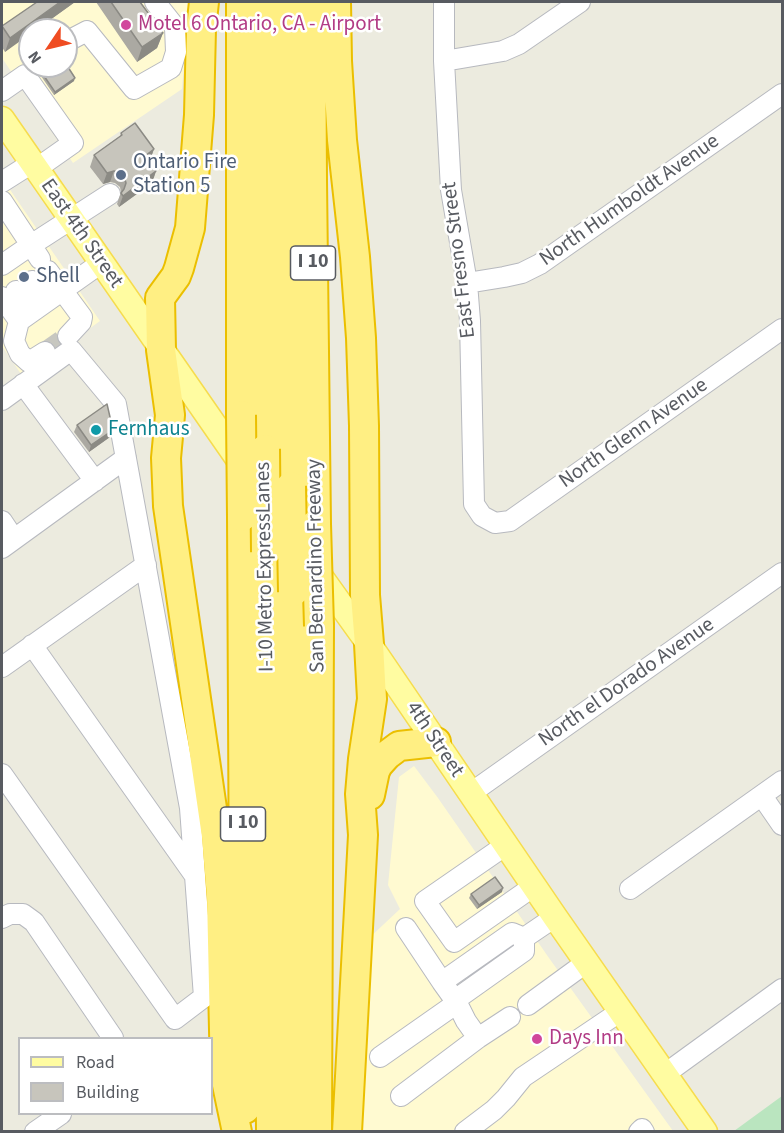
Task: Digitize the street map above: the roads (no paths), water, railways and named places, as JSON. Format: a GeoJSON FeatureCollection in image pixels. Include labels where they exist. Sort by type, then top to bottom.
{"type":"FeatureCollection","features":[{"type":"Feature","properties":{"kind":"highway"},"geometry":{"type":"LineString","coordinates":[[204,2],[201,29],[199,115],[190,228],[176,276],[160,298],[161,350],[170,415],[166,458],[168,506],[216,836],[221,896],[225,1076],[237,1131]]}},
{"type":"Feature","properties":{"kind":"highway","name":"I 10"},"geometry":{"type":"LineString","coordinates":[[241,2],[245,1131]]}},
{"type":"Feature","properties":{"kind":"highway","name":"I-10 Metro ExpressLanes"},"geometry":{"type":"LineString","coordinates":[[264,2],[271,1131]]}},
{"type":"Feature","properties":{"kind":"highway","name":"I-10 Metro ExpressLanes"},"geometry":{"type":"LineString","coordinates":[[288,2],[296,1131]]}},
{"type":"Feature","properties":{"kind":"highway","name":"San Bernardino Freeway"},"geometry":{"type":"LineString","coordinates":[[311,2],[311,169],[318,626],[317,1131]]}},
{"type":"Feature","properties":{"kind":"highway"},"geometry":{"type":"LineString","coordinates":[[336,2],[342,140],[361,338],[365,473],[365,595],[372,699],[360,794],[363,835],[347,1131]]}},
{"type":"Feature","properties":{"kind":"highway"},"geometry":{"type":"LineString","coordinates":[[363,835],[372,782],[381,760],[399,746],[435,742]]}},
{"type":"Feature","properties":{"kind":"main road","name":"East 4th Street"},"geometry":{"type":"LineString","coordinates":[[2,119],[161,350]]}},
{"type":"Feature","properties":{"kind":"main road","name":"4th Street"},"geometry":{"type":"LineString","coordinates":[[161,350],[369,644],[555,917],[705,1131]]}},
{"type":"Feature","properties":{"kind":"street"},"geometry":{"type":"LineString","coordinates":[[78,36],[87,31],[134,89],[171,68],[176,52],[175,27],[155,2]]}},
{"type":"Feature","properties":{"kind":"street","name":"East Fresno Street"},"geometry":{"type":"LineString","coordinates":[[444,2],[444,61],[451,190],[470,321],[474,504],[482,516]]}},
{"type":"Feature","properties":{"kind":"street"},"geometry":{"type":"LineString","coordinates":[[444,61],[503,51],[519,44],[580,2]]}},
{"type":"Feature","properties":{"kind":"street"},"geometry":{"type":"LineString","coordinates":[[2,91],[19,78]]}},
{"type":"Feature","properties":{"kind":"street"},"geometry":{"type":"LineString","coordinates":[[2,182],[73,144],[35,78]]}},
{"type":"Feature","properties":{"kind":"street","name":"North Humboldt Avenue"},"geometry":{"type":"LineString","coordinates":[[466,282],[522,273],[540,264],[783,94]]}},
{"type":"Feature","properties":{"kind":"street"},"geometry":{"type":"LineString","coordinates":[[20,272],[71,220],[110,194]]}},
{"type":"Feature","properties":{"kind":"street"},"geometry":{"type":"LineString","coordinates":[[2,201],[20,272],[40,306],[82,317],[81,322],[68,336]]}},
{"type":"Feature","properties":{"kind":"street"},"geometry":{"type":"LineString","coordinates":[[45,352],[29,362],[20,354],[14,341],[40,306],[101,263]]}},
{"type":"Feature","properties":{"kind":"street"},"geometry":{"type":"LineString","coordinates":[[20,272],[40,306]]}},
{"type":"Feature","properties":{"kind":"street","name":"North Glenn Avenue"},"geometry":{"type":"LineString","coordinates":[[482,516],[495,523],[510,521],[783,329]]}},
{"type":"Feature","properties":{"kind":"street"},"geometry":{"type":"LineString","coordinates":[[2,400],[71,350],[116,404],[190,808],[204,997],[175,1019],[2,774]]}},
{"type":"Feature","properties":{"kind":"street"},"geometry":{"type":"LineString","coordinates":[[23,384],[95,481]]}},
{"type":"Feature","properties":{"kind":"street"},"geometry":{"type":"LineString","coordinates":[[2,521],[8,543],[126,458]]}},
{"type":"Feature","properties":{"kind":"street"},"geometry":{"type":"LineString","coordinates":[[2,667],[146,566]]}},
{"type":"Feature","properties":{"kind":"street","name":"North el Dorado Avenue"},"geometry":{"type":"LineString","coordinates":[[471,793],[783,573]]}},
{"type":"Feature","properties":{"kind":"street"},"geometry":{"type":"LineString","coordinates":[[32,645],[195,876]]}},
{"type":"Feature","properties":{"kind":"street"},"geometry":{"type":"LineString","coordinates":[[630,889],[783,781]]}},
{"type":"Feature","properties":{"kind":"street"},"geometry":{"type":"LineString","coordinates":[[762,796],[783,825]]}},
{"type":"Feature","properties":{"kind":"street"},"geometry":{"type":"LineString","coordinates":[[506,845],[425,902],[454,942],[534,886]]}},
{"type":"Feature","properties":{"kind":"street"},"geometry":{"type":"LineString","coordinates":[[2,918],[10,914],[23,914],[34,922],[112,1037]]}},
{"type":"Feature","properties":{"kind":"street"},"geometry":{"type":"LineString","coordinates":[[524,938],[555,917]]}},
{"type":"Feature","properties":{"kind":"street"},"geometry":{"type":"LineString","coordinates":[[406,928],[478,1038]]}},
{"type":"Feature","properties":{"kind":"street"},"geometry":{"type":"LineString","coordinates":[[442,982],[512,933],[524,938]]}},
{"type":"Feature","properties":{"kind":"street"},"geometry":{"type":"LineString","coordinates":[[380,1057],[524,951],[524,938]]}},
{"type":"Feature","properties":{"kind":"street"},"geometry":{"type":"LineString","coordinates":[[528,1005],[587,962]]}},
{"type":"Feature","properties":{"kind":"street"},"geometry":{"type":"LineString","coordinates":[[664,1074],[783,989]]}},
{"type":"Feature","properties":{"kind":"street"},"geometry":{"type":"LineString","coordinates":[[465,1131],[494,1110],[523,1077],[621,1011]]}},
{"type":"Feature","properties":{"kind":"street"},"geometry":{"type":"LineString","coordinates":[[401,1096],[510,1017]]}},
{"type":"Feature","properties":{"kind":"street"},"geometry":{"type":"LineString","coordinates":[[35,1131],[58,1115]]}},
{"type":"Feature","properties":{"kind":"street"},"geometry":{"type":"LineString","coordinates":[[639,1131],[642,1129],[644,1131]]}},
{"type":"Feature","properties":{"kind":"tunnel"},"geometry":{"type":"LineString","coordinates":[[45,352],[68,336]]}},
{"type":"Feature","properties":{"kind":"place","name":"Motel 6 Ontario, CA - Airport"},"geometry":{"type":"Point","coordinates":[126,25]}},
{"type":"Feature","properties":{"kind":"place","name":"Ontario Fire Station 5"},"geometry":{"type":"Point","coordinates":[121,175]}},
{"type":"Feature","properties":{"kind":"place","name":"Shell"},"geometry":{"type":"Point","coordinates":[24,277]}},
{"type":"Feature","properties":{"kind":"place","name":"Fernhaus"},"geometry":{"type":"Point","coordinates":[96,430]}},
{"type":"Feature","properties":{"kind":"place","name":"Days Inn"},"geometry":{"type":"Point","coordinates":[537,1039]}}]}
